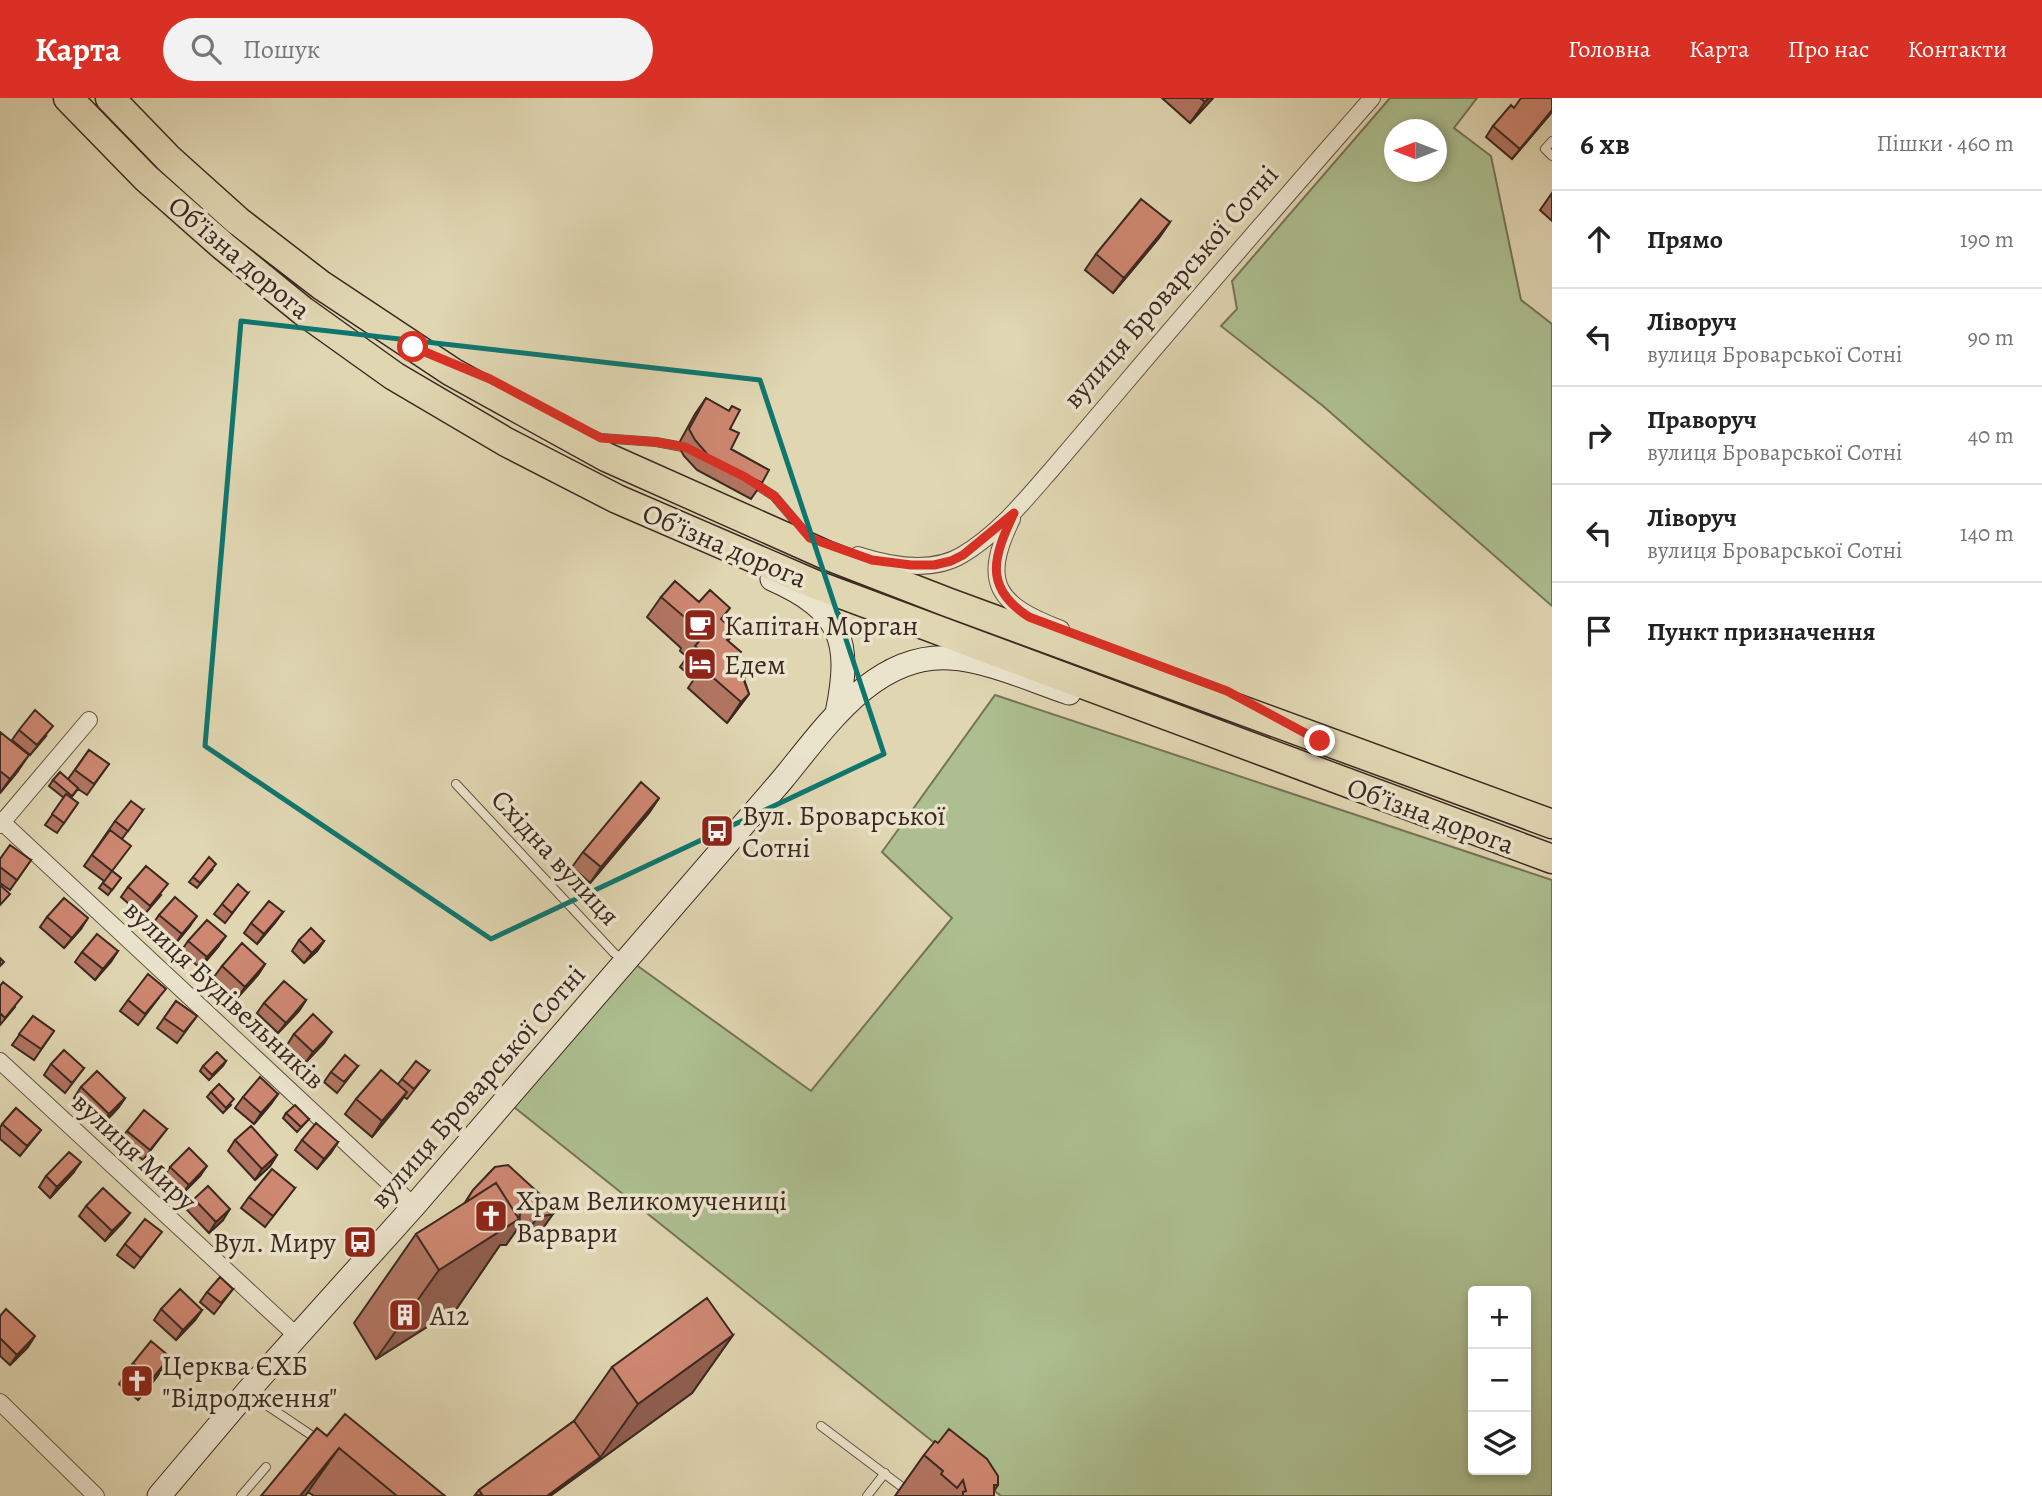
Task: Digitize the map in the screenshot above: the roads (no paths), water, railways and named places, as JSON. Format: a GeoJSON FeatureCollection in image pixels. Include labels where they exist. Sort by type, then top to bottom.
{"type":"FeatureCollection","features":[{"type":"Feature","properties":{"kind":"highway","name":"Обʼїзна дорога"},"geometry":{"type":"LineString","coordinates":[[68,98],[146,177],[223,246],[303,311],[394,376],[506,442],[617,499],[814,584],[1552,859]]}},
{"type":"Feature","properties":{"kind":"highway","name":"Обʼїзна дорога"},"geometry":{"type":"LineString","coordinates":[[110,98],[169,159],[238,221],[321,285],[452,372],[606,457],[867,571],[1320,741],[1552,824]]}},
{"type":"Feature","properties":{"kind":"street","name":"вулиця Броварської Сотні"},"geometry":{"type":"LineString","coordinates":[[766,529],[810,538],[872,560],[934,565],[963,555],[1014,513],[1372,98]]}},
{"type":"Feature","properties":{"kind":"street"},"geometry":{"type":"LineString","coordinates":[[506,442],[621,512],[791,588],[819,605],[834,624],[845,669],[836,713]]}},
{"type":"Feature","properties":{"kind":"street","name":"вулиця Броварської Сотні"},"geometry":{"type":"LineString","coordinates":[[1014,513],[1000,542],[996,558],[996,576],[1002,594],[1013,607],[1029,617],[1227,691],[1320,741]]}},
{"type":"Feature","properties":{"kind":"street"},"geometry":{"type":"LineString","coordinates":[[836,713],[886,673],[903,666],[950,658],[984,665],[1308,770]]}},
{"type":"Feature","properties":{"kind":"street","name":"вулиця Броварської Сотні"},"geometry":{"type":"LineString","coordinates":[[159,1496],[296,1336],[414,1206],[782,780],[836,713]]}},
{"type":"Feature","properties":{"kind":"street"},"geometry":{"type":"LineString","coordinates":[[1,822],[89,720]]}},
{"type":"Feature","properties":{"kind":"street","name":"вулиця Будівельників"},"geometry":{"type":"LineString","coordinates":[[1,822],[414,1206]]}},
{"type":"Feature","properties":{"kind":"street","name":"вулиця Миру"},"geometry":{"type":"LineString","coordinates":[[0,1061],[296,1336]]}},
{"type":"Feature","properties":{"kind":"street"},"geometry":{"type":"LineString","coordinates":[[0,1402],[96,1496]]}},
{"type":"Feature","properties":{"kind":"lane"},"geometry":{"type":"LineString","coordinates":[[1552,141],[1545,149],[1552,156]]}},
{"type":"Feature","properties":{"kind":"lane"},"geometry":{"type":"LineString","coordinates":[[413,347],[464,368]]}},
{"type":"Feature","properties":{"kind":"lane"},"geometry":{"type":"LineString","coordinates":[[589,432],[601,438],[685,447],[697,453]]}},
{"type":"Feature","properties":{"kind":"lane"},"geometry":{"type":"LineString","coordinates":[[745,477],[774,496],[810,538],[867,571]]}},
{"type":"Feature","properties":{"kind":"lane","name":"Східна вулиця"},"geometry":{"type":"LineString","coordinates":[[456,784],[614,953],[625,960]]}},
{"type":"Feature","properties":{"kind":"lane"},"geometry":{"type":"LineString","coordinates":[[247,1392],[332,1449]]}},
{"type":"Feature","properties":{"kind":"lane"},"geometry":{"type":"LineString","coordinates":[[821,1426],[914,1496]]}},
{"type":"Feature","properties":{"kind":"lane"},"geometry":{"type":"LineString","coordinates":[[241,1496],[266,1467]]}},
{"type":"Feature","properties":{"kind":"lane"},"geometry":{"type":"LineString","coordinates":[[867,1496],[885,1473]]}},
{"type":"Feature","properties":{"kind":"place","name":"Капітан Морган"},"geometry":{"type":"Point","coordinates":[700,625]}},
{"type":"Feature","properties":{"kind":"place","name":"Едем"},"geometry":{"type":"Point","coordinates":[700,664]}},
{"type":"Feature","properties":{"kind":"place","name":"Вул. Броварської Cотні"},"geometry":{"type":"Point","coordinates":[717,831]}},
{"type":"Feature","properties":{"kind":"place","name":"Храм Великомучениці Варвари"},"geometry":{"type":"Point","coordinates":[491,1216]}},
{"type":"Feature","properties":{"kind":"place","name":"Вул. Миру"},"geometry":{"type":"Point","coordinates":[360,1242]}},
{"type":"Feature","properties":{"kind":"place","name":"А12"},"geometry":{"type":"Point","coordinates":[405,1315]}},
{"type":"Feature","properties":{"kind":"place","name":"Церква ЄХБ \"Відродження\""},"geometry":{"type":"Point","coordinates":[137,1381]}}]}
